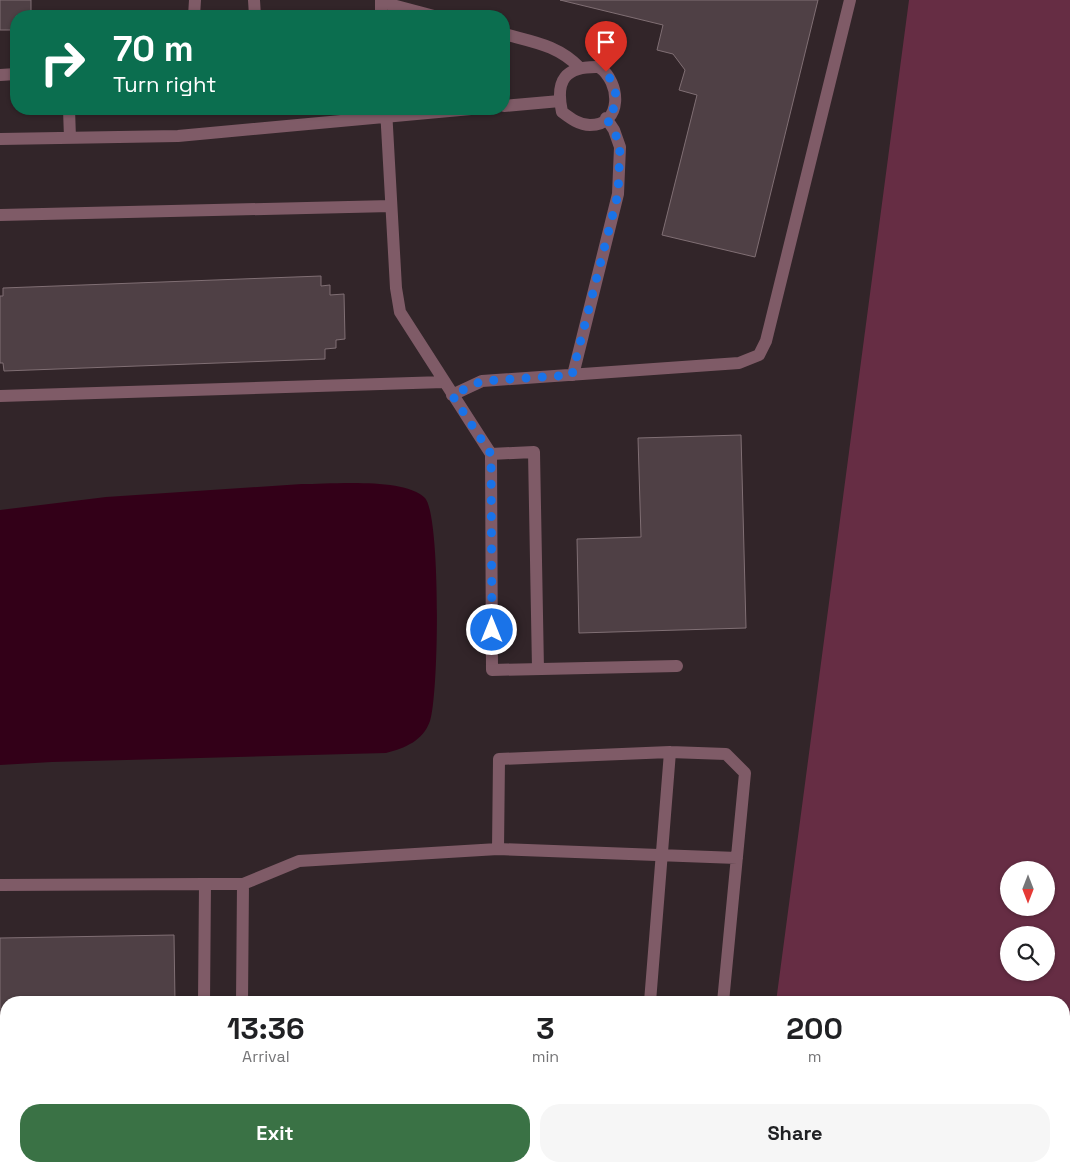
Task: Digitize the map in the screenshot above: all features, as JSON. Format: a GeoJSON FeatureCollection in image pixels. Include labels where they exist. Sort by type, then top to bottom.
{"type":"FeatureCollection","features":[{"type":"Feature","properties":{"kind":"street"},"geometry":{"type":"LineString","coordinates":[[452,395],[482,381],[739,363],[759,355],[766,342],[850,0]]}},
{"type":"Feature","properties":{"kind":"street"},"geometry":{"type":"LineString","coordinates":[[381,1],[413,10]]}},
{"type":"Feature","properties":{"kind":"street"},"geometry":{"type":"LineString","coordinates":[[510,36],[554,48],[570,57],[580,68]]}},
{"type":"Feature","properties":{"kind":"street"},"geometry":{"type":"LineString","coordinates":[[599,67],[606,72],[613,82],[616,95],[616,106],[606,118],[591,125],[576,122],[562,112],[560,88],[563,79],[580,68],[599,67]]}},
{"type":"Feature","properties":{"kind":"street"},"geometry":{"type":"LineString","coordinates":[[510,105],[560,101]]}},
{"type":"Feature","properties":{"kind":"street"},"geometry":{"type":"LineString","coordinates":[[70,115],[70,138]]}},
{"type":"Feature","properties":{"kind":"street"},"geometry":{"type":"LineString","coordinates":[[0,139],[178,136],[368,115]]}},
{"type":"Feature","properties":{"kind":"street"},"geometry":{"type":"LineString","coordinates":[[386,115],[396,288],[400,312],[491,454],[492,670],[677,666]]}},
{"type":"Feature","properties":{"kind":"street"},"geometry":{"type":"LineString","coordinates":[[572,375],[618,194],[620,147],[614,130],[606,118]]}},
{"type":"Feature","properties":{"kind":"street"},"geometry":{"type":"LineString","coordinates":[[0,216],[391,206]]}},
{"type":"Feature","properties":{"kind":"street"},"geometry":{"type":"LineString","coordinates":[[0,396],[444,382]]}},
{"type":"Feature","properties":{"kind":"street"},"geometry":{"type":"LineString","coordinates":[[491,454],[534,452],[538,669]]}},
{"type":"Feature","properties":{"kind":"street"},"geometry":{"type":"LineString","coordinates":[[650,996],[670,752]]}},
{"type":"Feature","properties":{"kind":"street"},"geometry":{"type":"LineString","coordinates":[[498,849],[499,759],[670,752],[726,754],[745,773],[724,996]]}},
{"type":"Feature","properties":{"kind":"street"},"geometry":{"type":"LineString","coordinates":[[0,885],[243,884],[299,861],[498,849],[737,858]]}},
{"type":"Feature","properties":{"kind":"street"},"geometry":{"type":"LineString","coordinates":[[204,996],[205,884]]}},
{"type":"Feature","properties":{"kind":"street"},"geometry":{"type":"LineString","coordinates":[[242,996],[243,884]]}},
{"type":"Feature","properties":{"kind":"shaded area"},"geometry":{"type":"Polygon","coordinates":[[[909,0],[1070,0],[1070,996],[777,996],[909,0]]]}},
{"type":"Feature","properties":{"kind":"shaded area"},"geometry":{"type":"Polygon","coordinates":[[[302,484],[385,484],[415,491],[425,498],[430,512],[434,537],[437,643],[430,721],[418,739],[400,749],[386,753],[0,765],[0,510],[106,497],[302,484]]]}},
{"type":"Feature","properties":{"kind":"building"},"geometry":{"type":"Polygon","coordinates":[[[0,0],[31,0],[31,10],[10,10],[10,30],[0,30],[0,0]]]}},
{"type":"Feature","properties":{"kind":"building"},"geometry":{"type":"Polygon","coordinates":[[[560,0],[818,0],[755,257],[662,235],[697,95],[679,90],[685,70],[673,54],[657,50],[663,25],[560,0]]]}},
{"type":"Feature","properties":{"kind":"building"},"geometry":{"type":"Polygon","coordinates":[[[321,276],[321,286],[330,285],[330,295],[344,294],[345,339],[336,340],[336,348],[325,349],[325,359],[4,371],[3,363],[0,363],[0,296],[3,296],[3,288],[321,276]]]}},
{"type":"Feature","properties":{"kind":"building"},"geometry":{"type":"Polygon","coordinates":[[[741,435],[746,628],[579,633],[577,539],[641,537],[638,438],[741,435]]]}},
{"type":"Feature","properties":{"kind":"building"},"geometry":{"type":"Polygon","coordinates":[[[174,935],[175,996],[0,996],[0,938],[174,935]]]}},
{"type":"Feature","properties":{"kind":"route"},"geometry":{"type":"LineString","coordinates":[[492,630],[491,454],[452,395],[482,381],[572,375],[618,194],[620,147],[614,130],[606,118],[616,106],[616,95],[613,82],[606,72]]}}]}
